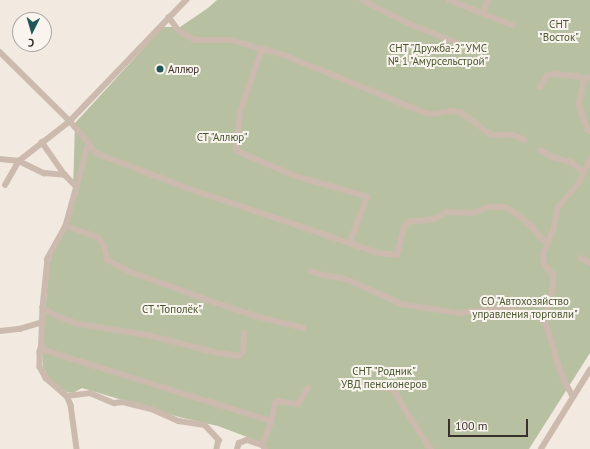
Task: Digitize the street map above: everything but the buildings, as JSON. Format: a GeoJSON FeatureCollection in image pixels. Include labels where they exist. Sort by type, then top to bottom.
{"type":"FeatureCollection","features":[{"type":"Feature","properties":{"kind":"street"},"geometry":{"type":"LineString","coordinates":[[5,185],[19,161],[70,121],[186,0]]}},
{"type":"Feature","properties":{"kind":"street"},"geometry":{"type":"LineString","coordinates":[[362,0],[412,25],[463,45]]}},
{"type":"Feature","properties":{"kind":"street"},"geometry":{"type":"LineString","coordinates":[[449,0],[512,26]]}},
{"type":"Feature","properties":{"kind":"street"},"geometry":{"type":"LineString","coordinates":[[483,14],[488,0]]}},
{"type":"Feature","properties":{"kind":"street"},"geometry":{"type":"LineString","coordinates":[[170,17],[179,31],[195,40],[232,40],[284,55],[423,112],[432,114],[450,111],[461,112],[490,135],[514,135],[525,140]]}},
{"type":"Feature","properties":{"kind":"street"},"geometry":{"type":"LineString","coordinates":[[262,49],[240,112],[236,151],[294,176],[367,197],[350,242]]}},
{"type":"Feature","properties":{"kind":"street"},"geometry":{"type":"LineString","coordinates":[[0,52],[70,121],[96,153],[166,180],[379,253],[398,255],[404,227],[410,220],[420,221],[435,219],[446,212],[473,213],[489,207],[506,207],[517,214],[533,228],[547,244]]}},
{"type":"Feature","properties":{"kind":"street"},"geometry":{"type":"LineString","coordinates":[[540,87],[548,76],[553,74],[587,78],[579,104],[586,129],[590,131]]}},
{"type":"Feature","properties":{"kind":"street"},"geometry":{"type":"LineString","coordinates":[[42,142],[65,175],[77,187]]}},
{"type":"Feature","properties":{"kind":"street"},"geometry":{"type":"LineString","coordinates":[[76,449],[74,421],[67,396],[46,378],[40,367],[42,345],[41,338],[48,259],[66,226],[89,143]]}},
{"type":"Feature","properties":{"kind":"street"},"geometry":{"type":"LineString","coordinates":[[540,150],[571,162],[584,172]]}},
{"type":"Feature","properties":{"kind":"street"},"geometry":{"type":"LineString","coordinates":[[0,158],[19,161],[44,173],[65,175]]}},
{"type":"Feature","properties":{"kind":"street"},"geometry":{"type":"LineString","coordinates":[[573,396],[563,378],[558,355],[545,320],[552,291],[553,275],[544,265],[543,254],[553,230],[558,207],[579,183],[590,159]]}},
{"type":"Feature","properties":{"kind":"street"},"geometry":{"type":"LineString","coordinates":[[66,226],[98,237],[104,245],[108,260],[131,272],[218,304],[260,317],[304,328]]}},
{"type":"Feature","properties":{"kind":"street"},"geometry":{"type":"LineString","coordinates":[[581,258],[590,263]]}},
{"type":"Feature","properties":{"kind":"street"},"geometry":{"type":"LineString","coordinates":[[310,271],[346,279],[402,304],[458,313],[497,309],[529,313],[545,320]]}},
{"type":"Feature","properties":{"kind":"street"},"geometry":{"type":"LineString","coordinates":[[43,307],[55,315],[78,324],[148,335],[214,352],[239,356],[243,352],[244,334]]}},
{"type":"Feature","properties":{"kind":"street"},"geometry":{"type":"LineString","coordinates":[[0,331],[20,329],[43,322]]}},
{"type":"Feature","properties":{"kind":"street"},"geometry":{"type":"LineString","coordinates":[[42,345],[45,350],[66,357],[272,421]]}},
{"type":"Feature","properties":{"kind":"street"},"geometry":{"type":"LineString","coordinates":[[541,449],[590,370]]}},
{"type":"Feature","properties":{"kind":"street"},"geometry":{"type":"LineString","coordinates":[[356,383],[395,390],[401,403],[431,449]]}},
{"type":"Feature","properties":{"kind":"street"},"geometry":{"type":"LineString","coordinates":[[238,449],[239,443],[247,440],[263,447],[272,421],[274,404],[278,401],[298,404],[308,388]]}},
{"type":"Feature","properties":{"kind":"street"},"geometry":{"type":"LineString","coordinates":[[67,396],[90,393],[114,402],[123,402],[154,410],[179,421],[205,425],[219,440],[217,449]]}},
{"type":"Feature","properties":{"kind":"green space"},"geometry":{"type":"Polygon","coordinates":[[[217,0],[590,0],[590,353],[529,449],[268,449],[263,443],[218,426],[179,417],[82,388],[73,393],[66,392],[50,380],[43,367],[42,352],[49,265],[52,254],[78,192],[73,190],[75,123],[163,27],[180,27],[217,0]]]}},
{"type":"Feature","properties":{"kind":"place","name":"Аллюр"},"geometry":{"type":"Point","coordinates":[160,69]}},
{"type":"Feature","properties":{"kind":"park label","name":"СНТ \"Восток\""},"geometry":{"type":"Point","coordinates":[559,31]}},
{"type":"Feature","properties":{"kind":"park label","name":"СНТ \"Дружба-2\" УМС № 1 \"Амурсельстрой\""},"geometry":{"type":"Point","coordinates":[438,55]}},
{"type":"Feature","properties":{"kind":"park label","name":"СТ \"Аллюр\""},"geometry":{"type":"Point","coordinates":[222,137]}},
{"type":"Feature","properties":{"kind":"park label","name":"СО \"Автохозяйство управления торговли\""},"geometry":{"type":"Point","coordinates":[525,308]}},
{"type":"Feature","properties":{"kind":"park label","name":"СТ \"Тополёк\""},"geometry":{"type":"Point","coordinates":[172,309]}},
{"type":"Feature","properties":{"kind":"park label","name":"СНТ \"Родник\" УВД пенсионеров"},"geometry":{"type":"Point","coordinates":[384,378]}}]}
